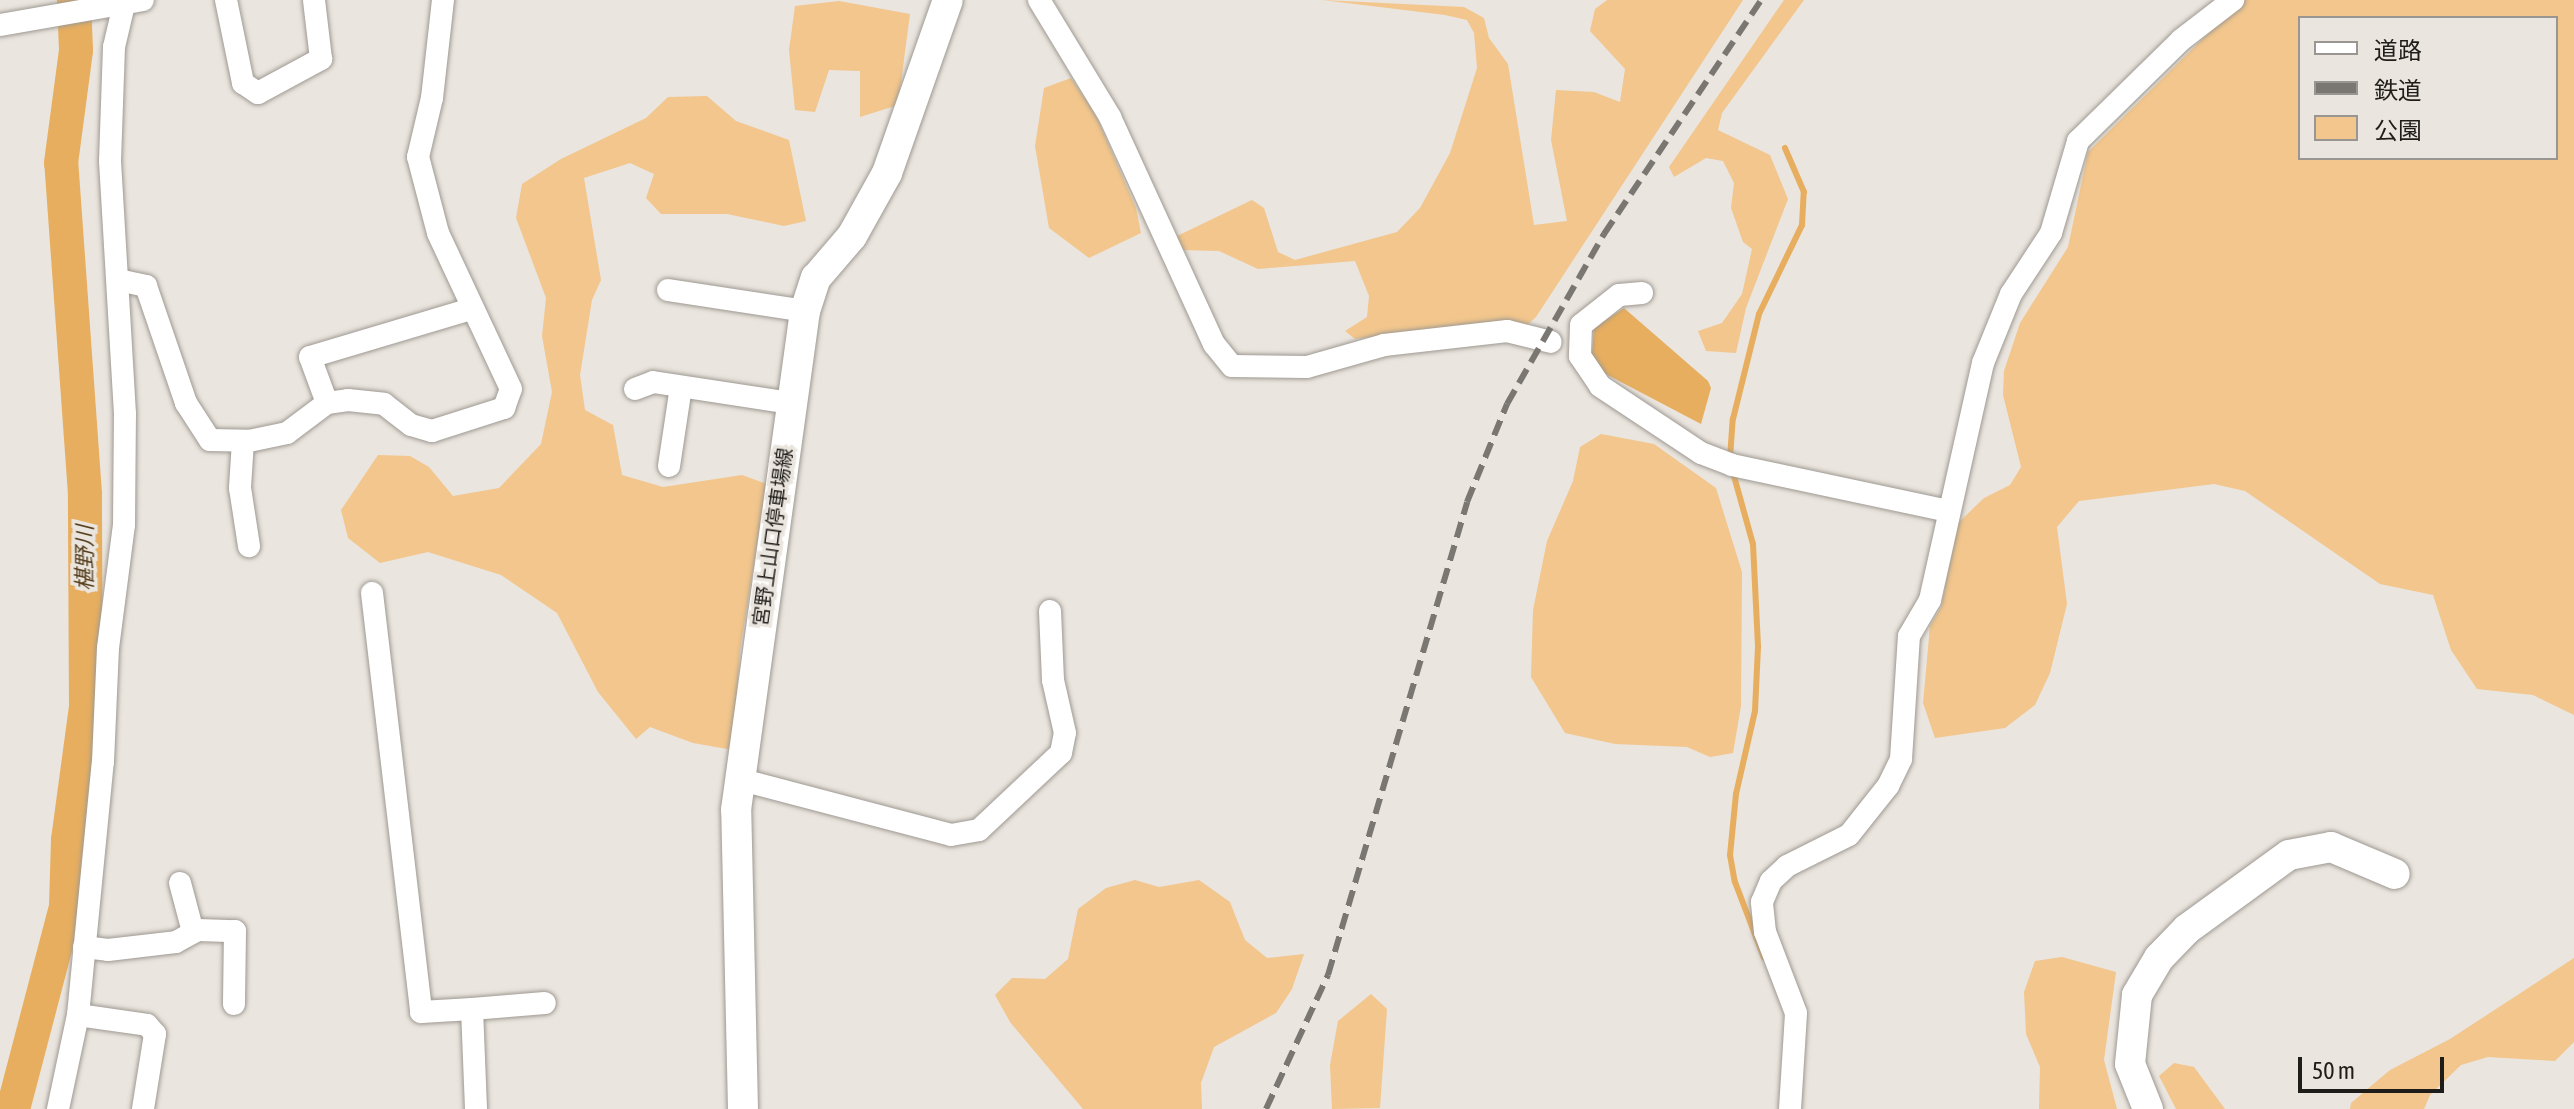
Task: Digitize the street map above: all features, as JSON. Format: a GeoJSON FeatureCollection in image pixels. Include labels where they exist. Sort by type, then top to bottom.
{"type":"FeatureCollection","features":[{"type":"Feature","properties":{"kind":"main road","name":"宮野上山口停車場線"},"geometry":{"type":"LineString","coordinates":[[743,1109],[736,810],[742,780],[749,694],[805,311],[816,278],[852,236],[887,173],[911,117],[948,0]]}},
{"type":"Feature","properties":{"kind":"main road"},"geometry":{"type":"LineString","coordinates":[[2148,1109],[2130,1064],[2137,995],[2159,958],[2187,929],[2289,855],[2331,847],[2395,874]]}},
{"type":"Feature","properties":{"kind":"street"},"geometry":{"type":"LineString","coordinates":[[226,0],[243,83],[258,93],[321,59],[314,0]]}},
{"type":"Feature","properties":{"kind":"street"},"geometry":{"type":"LineString","coordinates":[[118,280],[146,286],[198,427],[210,440],[243,441],[287,433],[327,403],[384,404],[411,425],[432,431],[504,408],[511,389],[438,233],[418,157],[432,98],[443,0]]}},
{"type":"Feature","properties":{"kind":"street"},"geometry":{"type":"LineString","coordinates":[[1039,0],[1110,117],[1214,344],[1232,366],[1307,367],[1384,345],[1507,331],[1551,342],[1580,356],[1600,386],[1701,453],[1785,478],[1948,511]]}},
{"type":"Feature","properties":{"kind":"street"},"geometry":{"type":"LineString","coordinates":[[1790,1109],[1796,1013],[1765,932],[1762,902],[1771,881],[1787,866],[1849,835],[1888,786],[1901,759],[1909,636],[1930,600],[1983,363],[2011,294],[2051,233],[2078,141],[2181,40],[2233,0]]}},
{"type":"Feature","properties":{"kind":"street"},"geometry":{"type":"LineString","coordinates":[[17,17],[127,2],[114,47],[110,161],[118,280],[124,525],[108,648],[78,1015],[58,1109]]}},
{"type":"Feature","properties":{"kind":"street"},"geometry":{"type":"LineString","coordinates":[[668,290],[805,311]]}},
{"type":"Feature","properties":{"kind":"street"},"geometry":{"type":"LineString","coordinates":[[1551,342],[1581,326],[1619,295],[1642,293]]}},
{"type":"Feature","properties":{"kind":"street"},"geometry":{"type":"LineString","coordinates":[[327,403],[310,357],[471,309]]}},
{"type":"Feature","properties":{"kind":"street"},"geometry":{"type":"LineString","coordinates":[[1580,356],[1581,326]]}},
{"type":"Feature","properties":{"kind":"street"},"geometry":{"type":"LineString","coordinates":[[635,389],[653,382],[791,403]]}},
{"type":"Feature","properties":{"kind":"street"},"geometry":{"type":"LineString","coordinates":[[669,466],[681,387]]}},
{"type":"Feature","properties":{"kind":"street"},"geometry":{"type":"LineString","coordinates":[[243,441],[240,488],[249,546]]}},
{"type":"Feature","properties":{"kind":"street"},"geometry":{"type":"LineString","coordinates":[[372,593],[421,1012],[545,1003]]}},
{"type":"Feature","properties":{"kind":"street"},"geometry":{"type":"LineString","coordinates":[[742,780],[951,835],[979,830],[1061,753],[1065,733],[1053,680],[1050,611]]}},
{"type":"Feature","properties":{"kind":"street"},"geometry":{"type":"LineString","coordinates":[[180,883],[193,932]]}},
{"type":"Feature","properties":{"kind":"street"},"geometry":{"type":"LineString","coordinates":[[84,947],[108,950],[176,942],[193,932],[235,931],[234,1004]]}},
{"type":"Feature","properties":{"kind":"street"},"geometry":{"type":"LineString","coordinates":[[472,1009],[476,1109]]}},
{"type":"Feature","properties":{"kind":"street"},"geometry":{"type":"LineString","coordinates":[[78,1015],[147,1025],[155,1034],[143,1109]]}},
{"type":"Feature","properties":{"kind":"green space"},"geometry":{"type":"Polygon","coordinates":[[[1322,0],[1464,7],[1484,18],[1489,38],[1508,64],[1534,225],[1567,221],[1551,140],[1556,90],[1594,92],[1620,102],[1625,69],[1590,31],[1595,9],[1607,0],[1743,0],[1536,317],[1526,326],[1431,329],[1355,339],[1345,331],[1367,317],[1369,296],[1355,261],[1258,269],[1219,251],[1180,250],[1175,237],[1252,200],[1264,208],[1278,252],[1295,260],[1397,232],[1420,208],[1450,153],[1477,68],[1474,33],[1467,20],[1445,15],[1322,0]]]}},
{"type":"Feature","properties":{"kind":"green space"},"geometry":{"type":"Polygon","coordinates":[[[1784,0],[1804,0],[1722,113],[1718,130],[1770,155],[1788,199],[1746,308],[1736,353],[1706,351],[1698,331],[1722,323],[1742,294],[1752,249],[1743,242],[1731,208],[1734,183],[1723,161],[1706,158],[1674,177],[1669,167],[1784,0]]]}},
{"type":"Feature","properties":{"kind":"green space"},"geometry":{"type":"Polygon","coordinates":[[[2242,0],[2574,0],[2574,715],[2533,695],[2477,689],[2451,650],[2433,595],[2380,584],[2245,491],[2214,484],[2079,501],[2057,527],[2067,604],[2050,673],[2035,705],[2005,728],[1935,738],[1923,703],[1930,626],[1941,607],[1958,523],[1984,498],[2010,485],[2021,467],[2003,395],[2004,371],[2020,323],[2068,247],[2088,152],[2242,0]]]}},
{"type":"Feature","properties":{"kind":"green space"},"geometry":{"type":"Polygon","coordinates":[[[839,1],[910,14],[898,105],[860,117],[860,71],[829,70],[815,112],[795,110],[789,50],[795,6],[839,1]]]}},
{"type":"Feature","properties":{"kind":"green space"},"geometry":{"type":"Polygon","coordinates":[[[1071,78],[1095,113],[1136,208],[1141,233],[1089,258],[1049,228],[1035,146],[1044,88],[1071,78]]]}},
{"type":"Feature","properties":{"kind":"green space"},"geometry":{"type":"Polygon","coordinates":[[[707,96],[736,121],[789,140],[806,221],[784,226],[727,214],[661,214],[646,198],[654,174],[630,163],[584,178],[601,280],[592,300],[580,375],[585,410],[613,425],[622,475],[663,487],[742,475],[767,484],[740,650],[733,750],[693,743],[650,727],[636,739],[598,692],[557,613],[501,575],[428,552],[380,563],[348,538],[341,510],[378,455],[410,456],[429,467],[453,496],[499,488],[541,444],[552,392],[542,336],[546,298],[516,218],[522,184],[561,159],[646,118],[668,97],[707,96]]]}},
{"type":"Feature","properties":{"kind":"green space"},"geometry":{"type":"Polygon","coordinates":[[[1601,434],[1654,444],[1716,488],[1742,572],[1741,706],[1733,753],[1710,757],[1687,747],[1615,744],[1565,733],[1531,677],[1533,610],[1547,541],[1573,481],[1580,447],[1601,434]]]}},
{"type":"Feature","properties":{"kind":"green space"},"geometry":{"type":"Polygon","coordinates":[[[1135,880],[1159,887],[1199,880],[1230,902],[1245,940],[1267,958],[1304,954],[1292,989],[1276,1013],[1214,1047],[1201,1083],[1202,1109],[1083,1109],[1010,1022],[995,995],[1012,978],[1045,979],[1068,959],[1078,909],[1106,888],[1135,880]]]}},
{"type":"Feature","properties":{"kind":"green space"},"geometry":{"type":"Polygon","coordinates":[[[2062,957],[2116,972],[2104,1060],[2117,1109],[2039,1109],[2040,1067],[2026,1034],[2024,992],[2035,961],[2062,957]]]}},
{"type":"Feature","properties":{"kind":"green space"},"geometry":{"type":"Polygon","coordinates":[[[2574,958],[2574,1042],[2555,1061],[2488,1057],[2461,1065],[2430,1095],[2424,1109],[2350,1109],[2351,1103],[2390,1070],[2450,1039],[2574,958]]]}},
{"type":"Feature","properties":{"kind":"green space"},"geometry":{"type":"Polygon","coordinates":[[[1371,994],[1387,1009],[1380,1108],[1332,1109],[1330,1065],[1338,1021],[1371,994]]]}},
{"type":"Feature","properties":{"kind":"green space"},"geometry":{"type":"Polygon","coordinates":[[[2174,1063],[2194,1067],[2225,1109],[2176,1109],[2159,1076],[2174,1063]]]}},
{"type":"Feature","properties":{"kind":"shaded area"},"geometry":{"type":"Polygon","coordinates":[[[1624,308],[1708,381],[1711,388],[1701,424],[1600,371],[1592,354],[1594,328],[1624,308]]]}},
{"type":"Feature","properties":{"kind":"waterway","name":"椹野川"},"geometry":{"type":"LineString","coordinates":[[13,1109],[66,907],[68,840],[86,707],[85,494],[61,163],[76,50],[74,0]]}},
{"type":"Feature","properties":{"kind":"waterway"},"geometry":{"type":"LineString","coordinates":[[1730,458],[1733,419],[1759,314],[1802,225],[1804,192],[1785,148]]}},
{"type":"Feature","properties":{"kind":"waterway"},"geometry":{"type":"LineString","coordinates":[[1732,469],[1753,544],[1758,647],[1755,711],[1736,794],[1730,855],[1735,882],[1764,958]]}},
{"type":"Feature","properties":{"kind":"railway"},"geometry":{"type":"LineString","coordinates":[[1266,1109],[1328,975],[1467,502],[1507,404],[1604,234],[1761,0]]}}]}
